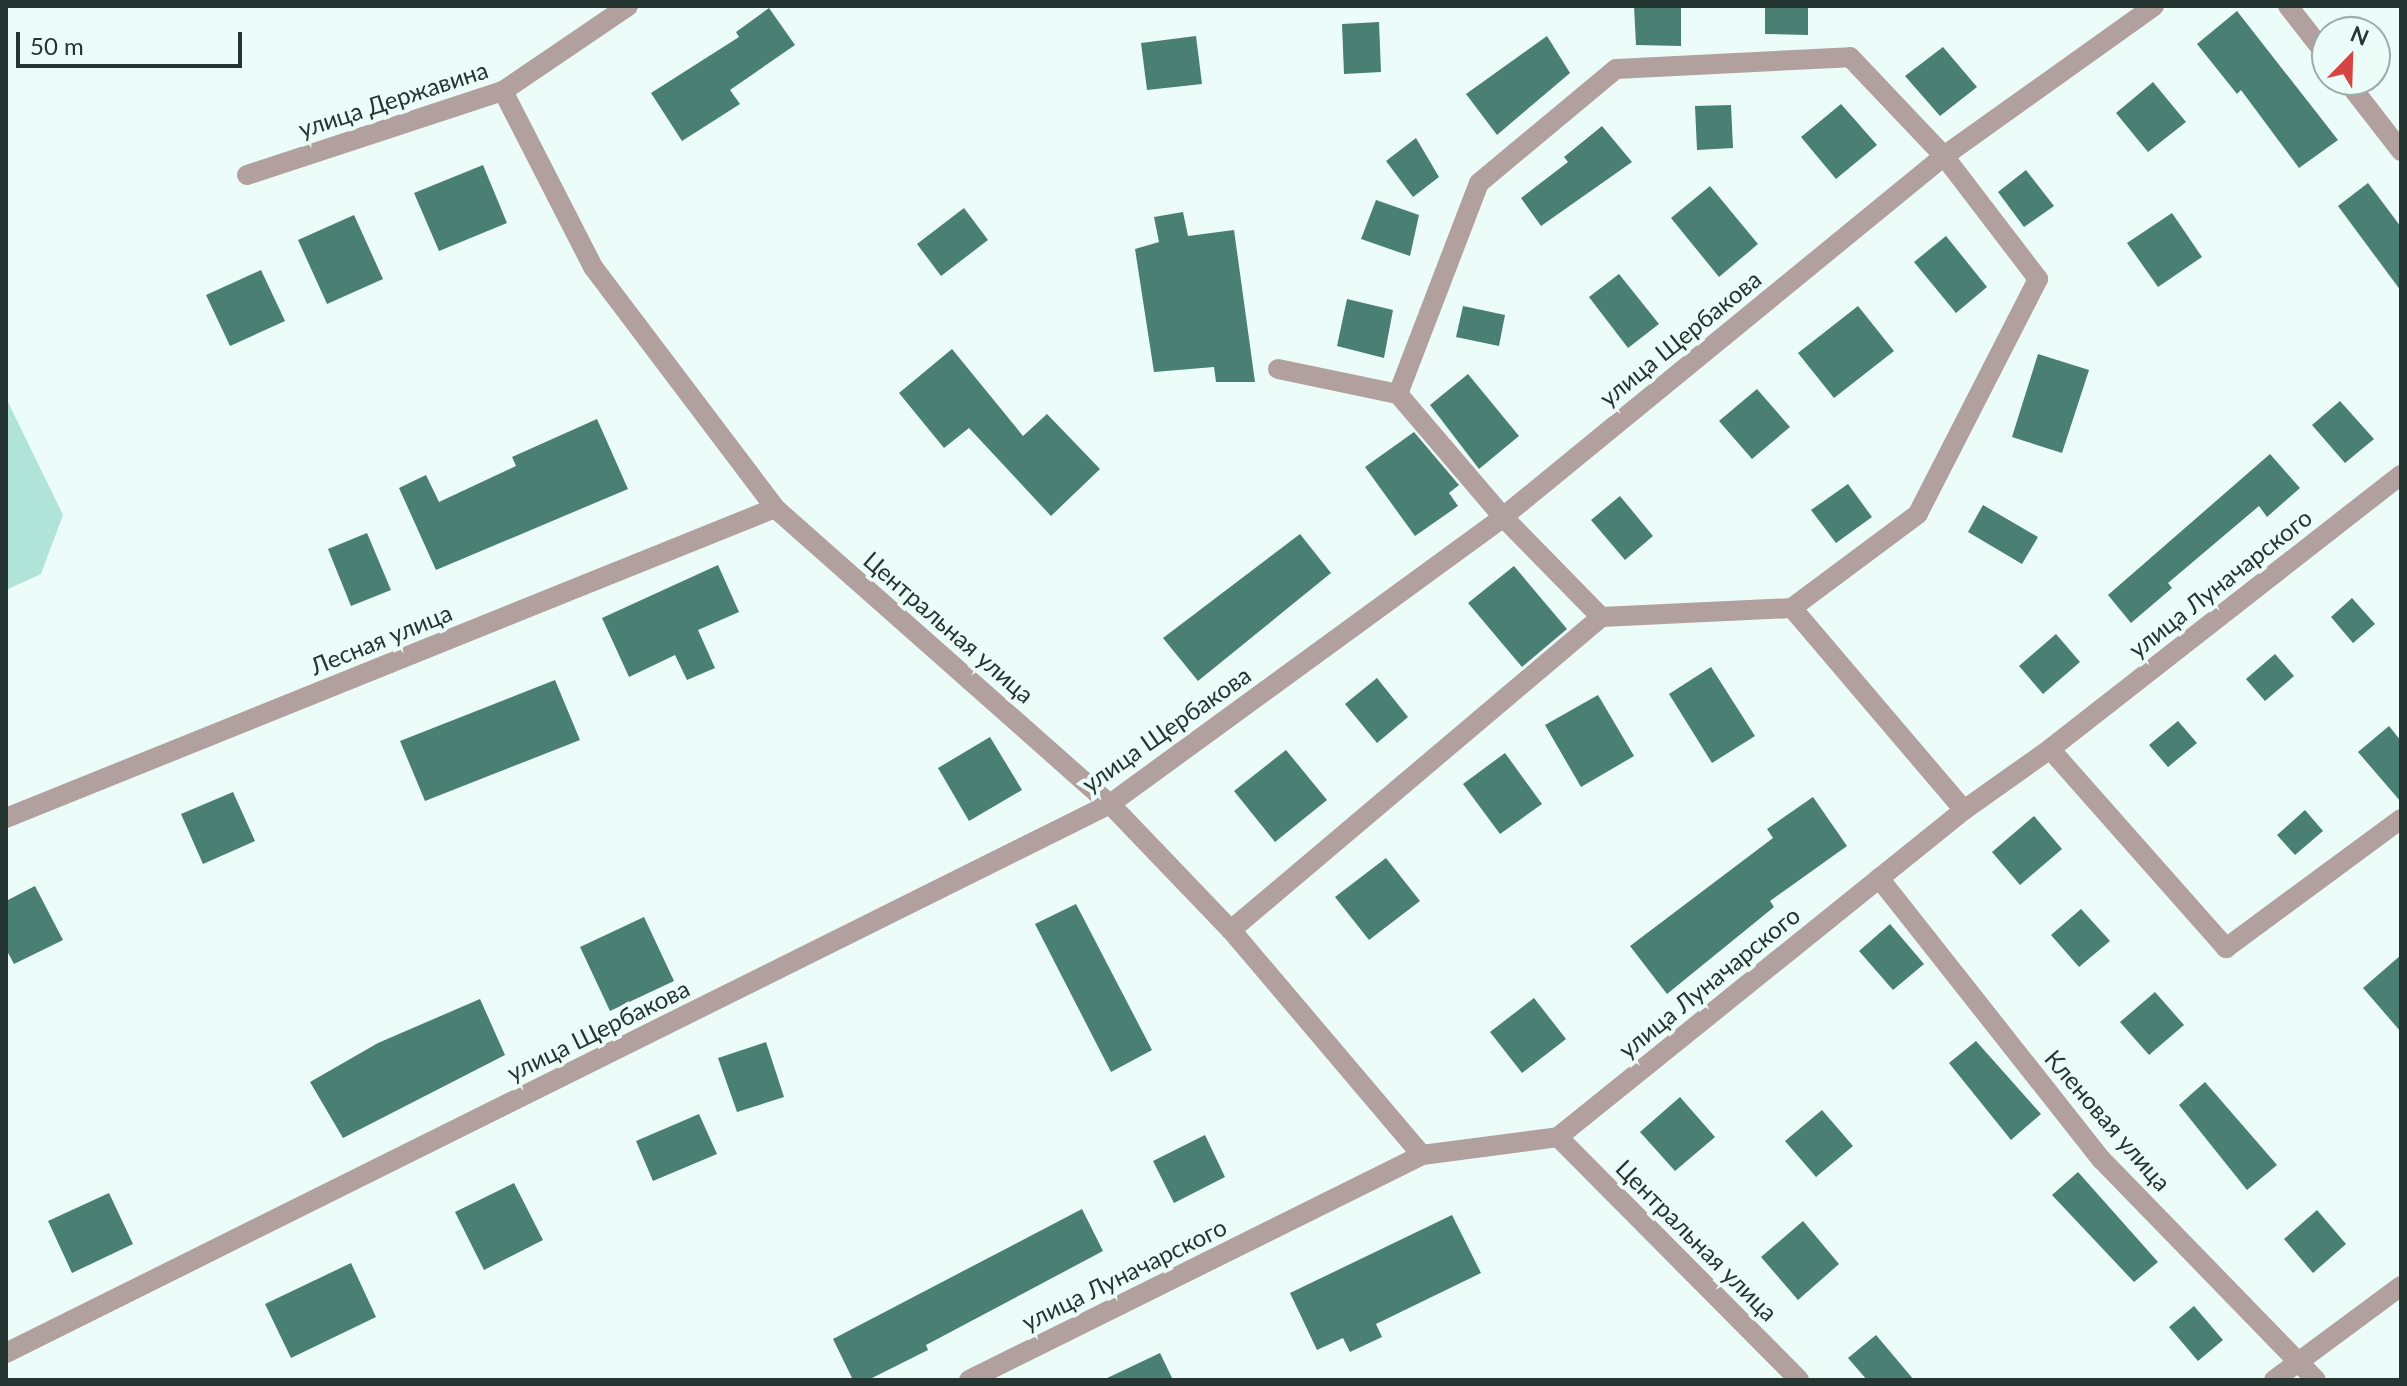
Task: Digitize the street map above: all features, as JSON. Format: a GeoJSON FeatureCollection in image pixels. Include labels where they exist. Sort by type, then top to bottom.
{"type":"FeatureCollection","features":[{"type":"Feature","properties":{"kind":"street","name":"улица Державина"},"geometry":{"type":"LineString","coordinates":[[247,175],[503,91],[628,6]]}},
{"type":"Feature","properties":{"kind":"street","name":"улица Щербакова"},"geometry":{"type":"LineString","coordinates":[[6,1353],[1110,804],[1503,517],[1944,156],[2154,6]]}},
{"type":"Feature","properties":{"kind":"street"},"geometry":{"type":"LineString","coordinates":[[2288,6],[2311,35]]}},
{"type":"Feature","properties":{"kind":"street"},"geometry":{"type":"LineString","coordinates":[[1231,930],[1601,617],[1792,608],[1918,514],[2038,279],[1944,156],[1850,57],[1616,69],[1479,183],[1398,394]]}},
{"type":"Feature","properties":{"kind":"street","name":"Центральная улица"},"geometry":{"type":"LineString","coordinates":[[503,91],[593,267],[775,508],[1110,804],[1231,930],[1422,1155]]}},
{"type":"Feature","properties":{"kind":"street"},"geometry":{"type":"LineString","coordinates":[[2358,96],[2401,151]]}},
{"type":"Feature","properties":{"kind":"street"},"geometry":{"type":"LineString","coordinates":[[1278,369],[1398,394],[1503,517],[1601,617]]}},
{"type":"Feature","properties":{"kind":"street","name":"улица Луначарского"},"geometry":{"type":"LineString","coordinates":[[969,1380],[1422,1155],[1558,1137],[1964,810],[2050,749],[2401,475]]}},
{"type":"Feature","properties":{"kind":"street","name":"Лесная улица"},"geometry":{"type":"LineString","coordinates":[[6,818],[775,508]]}},
{"type":"Feature","properties":{"kind":"street"},"geometry":{"type":"LineString","coordinates":[[1792,608],[1964,810]]}},
{"type":"Feature","properties":{"kind":"street"},"geometry":{"type":"LineString","coordinates":[[2050,749],[2226,948],[2401,819]]}},
{"type":"Feature","properties":{"kind":"street","name":"Кленовая улица"},"geometry":{"type":"LineString","coordinates":[[1879,878],[2101,1159],[2316,1380]]}},
{"type":"Feature","properties":{"kind":"street","name":"Центральная улица"},"geometry":{"type":"LineString","coordinates":[[1558,1137],[1799,1380]]}},
{"type":"Feature","properties":{"kind":"street"},"geometry":{"type":"LineString","coordinates":[[2274,1380],[2401,1286]]}},
{"type":"Feature","properties":{"kind":"green space"},"geometry":{"type":"Polygon","coordinates":[[[6,398],[63,515],[41,574],[6,590],[6,398]]]}},
{"type":"Feature","properties":{"kind":"building"},"geometry":{"type":"Polygon","coordinates":[[[1634,6],[1681,6],[1681,46],[1636,45],[1634,6]]]}},
{"type":"Feature","properties":{"kind":"building"},"geometry":{"type":"Polygon","coordinates":[[[1765,6],[1808,6],[1808,35],[1765,34],[1765,6]]]}},
{"type":"Feature","properties":{"kind":"building"},"geometry":{"type":"Polygon","coordinates":[[[769,8],[795,45],[730,90],[740,104],[682,141],[651,93],[739,37],[736,32],[769,8]]]}},
{"type":"Feature","properties":{"kind":"building"},"geometry":{"type":"Polygon","coordinates":[[[2237,11],[2338,140],[2299,168],[2241,90],[2237,94],[2197,44],[2237,11]]]}},
{"type":"Feature","properties":{"kind":"building"},"geometry":{"type":"Polygon","coordinates":[[[1379,22],[1381,72],[1344,74],[1342,24],[1379,22]]]}},
{"type":"Feature","properties":{"kind":"building"},"geometry":{"type":"Polygon","coordinates":[[[1196,36],[1202,84],[1147,90],[1141,43],[1196,36]]]}},
{"type":"Feature","properties":{"kind":"building"},"geometry":{"type":"Polygon","coordinates":[[[1547,36],[1570,73],[1497,135],[1466,94],[1547,36]]]}},
{"type":"Feature","properties":{"kind":"building"},"geometry":{"type":"Polygon","coordinates":[[[1943,47],[1977,87],[1940,116],[1905,76],[1943,47]]]}},
{"type":"Feature","properties":{"kind":"building"},"geometry":{"type":"Polygon","coordinates":[[[2153,82],[2186,122],[2148,152],[2116,113],[2153,82]]]}},
{"type":"Feature","properties":{"kind":"building"},"geometry":{"type":"Polygon","coordinates":[[[1841,104],[1877,145],[1836,179],[1801,137],[1841,104]]]}},
{"type":"Feature","properties":{"kind":"building"},"geometry":{"type":"Polygon","coordinates":[[[1731,105],[1733,148],[1697,150],[1695,106],[1731,105]]]}},
{"type":"Feature","properties":{"kind":"building"},"geometry":{"type":"Polygon","coordinates":[[[1602,126],[1632,162],[1541,226],[1521,198],[1568,162],[1564,157],[1602,126]]]}},
{"type":"Feature","properties":{"kind":"building"},"geometry":{"type":"Polygon","coordinates":[[[1416,138],[1439,177],[1413,197],[1386,161],[1416,138]]]}},
{"type":"Feature","properties":{"kind":"building"},"geometry":{"type":"Polygon","coordinates":[[[483,165],[507,223],[439,251],[414,193],[483,165]]]}},
{"type":"Feature","properties":{"kind":"building"},"geometry":{"type":"Polygon","coordinates":[[[2026,170],[2054,206],[2024,227],[1998,192],[2026,170]]]}},
{"type":"Feature","properties":{"kind":"building"},"geometry":{"type":"Polygon","coordinates":[[[2368,183],[2401,227],[2401,291],[2338,206],[2368,183]]]}},
{"type":"Feature","properties":{"kind":"building"},"geometry":{"type":"Polygon","coordinates":[[[1710,186],[1758,244],[1719,277],[1671,218],[1710,186]]]}},
{"type":"Feature","properties":{"kind":"building"},"geometry":{"type":"Polygon","coordinates":[[[1376,200],[1419,215],[1410,256],[1361,239],[1376,200]]]}},
{"type":"Feature","properties":{"kind":"building"},"geometry":{"type":"Polygon","coordinates":[[[964,208],[988,240],[941,276],[917,244],[964,208]]]}},
{"type":"Feature","properties":{"kind":"building"},"geometry":{"type":"Polygon","coordinates":[[[1183,212],[1188,236],[1234,230],[1255,382],[1216,382],[1214,367],[1154,372],[1135,249],[1159,242],[1154,217],[1183,212]]]}},
{"type":"Feature","properties":{"kind":"building"},"geometry":{"type":"Polygon","coordinates":[[[2172,213],[2202,257],[2158,287],[2127,243],[2172,213]]]}},
{"type":"Feature","properties":{"kind":"building"},"geometry":{"type":"Polygon","coordinates":[[[354,215],[383,279],[327,304],[298,240],[354,215]]]}},
{"type":"Feature","properties":{"kind":"building"},"geometry":{"type":"Polygon","coordinates":[[[1946,236],[1987,287],[1956,313],[1914,262],[1946,236]]]}},
{"type":"Feature","properties":{"kind":"building"},"geometry":{"type":"Polygon","coordinates":[[[261,270],[285,321],[230,346],[206,295],[261,270]]]}},
{"type":"Feature","properties":{"kind":"building"},"geometry":{"type":"Polygon","coordinates":[[[1619,274],[1659,324],[1628,348],[1589,297],[1619,274]]]}},
{"type":"Feature","properties":{"kind":"building"},"geometry":{"type":"Polygon","coordinates":[[[1347,299],[1393,310],[1384,358],[1337,346],[1347,299]]]}},
{"type":"Feature","properties":{"kind":"building"},"geometry":{"type":"Polygon","coordinates":[[[1463,306],[1505,315],[1499,346],[1456,337],[1463,306]]]}},
{"type":"Feature","properties":{"kind":"building"},"geometry":{"type":"Polygon","coordinates":[[[1858,306],[1894,351],[1834,398],[1798,353],[1858,306]]]}},
{"type":"Feature","properties":{"kind":"building"},"geometry":{"type":"Polygon","coordinates":[[[952,349],[1023,436],[1047,414],[1100,469],[1051,516],[969,428],[944,448],[899,393],[952,349]]]}},
{"type":"Feature","properties":{"kind":"building"},"geometry":{"type":"Polygon","coordinates":[[[2038,354],[2089,370],[2062,453],[2012,437],[2038,354]]]}},
{"type":"Feature","properties":{"kind":"building"},"geometry":{"type":"Polygon","coordinates":[[[1468,374],[1519,436],[1479,469],[1430,405],[1468,374]]]}},
{"type":"Feature","properties":{"kind":"building"},"geometry":{"type":"Polygon","coordinates":[[[1757,389],[1790,427],[1752,459],[1719,421],[1757,389]]]}},
{"type":"Feature","properties":{"kind":"building"},"geometry":{"type":"Polygon","coordinates":[[[2340,401],[2374,439],[2345,463],[2312,425],[2340,401]]]}},
{"type":"Feature","properties":{"kind":"building"},"geometry":{"type":"Polygon","coordinates":[[[597,419],[628,489],[436,570],[399,488],[426,475],[439,502],[516,466],[512,457],[597,419]]]}},
{"type":"Feature","properties":{"kind":"building"},"geometry":{"type":"Polygon","coordinates":[[[1414,432],[1459,485],[1449,493],[1458,506],[1415,536],[1365,467],[1414,432]]]}},
{"type":"Feature","properties":{"kind":"building"},"geometry":{"type":"Polygon","coordinates":[[[2270,454],[2300,488],[2267,517],[2259,506],[2168,583],[2172,588],[2131,623],[2108,595],[2270,454]]]}},
{"type":"Feature","properties":{"kind":"building"},"geometry":{"type":"Polygon","coordinates":[[[1848,484],[1872,517],[1836,543],[1811,510],[1848,484]]]}},
{"type":"Feature","properties":{"kind":"building"},"geometry":{"type":"Polygon","coordinates":[[[1620,496],[1653,536],[1625,560],[1591,520],[1620,496]]]}},
{"type":"Feature","properties":{"kind":"building"},"geometry":{"type":"Polygon","coordinates":[[[1983,505],[2038,537],[2022,564],[1968,532],[1983,505]]]}},
{"type":"Feature","properties":{"kind":"building"},"geometry":{"type":"Polygon","coordinates":[[[367,533],[391,590],[351,606],[328,549],[367,533]]]}},
{"type":"Feature","properties":{"kind":"building"},"geometry":{"type":"Polygon","coordinates":[[[1300,534],[1331,573],[1198,681],[1163,638],[1300,534]]]}},
{"type":"Feature","properties":{"kind":"building"},"geometry":{"type":"Polygon","coordinates":[[[718,565],[739,612],[698,630],[715,668],[687,680],[675,655],[629,677],[602,618],[718,565]]]}},
{"type":"Feature","properties":{"kind":"building"},"geometry":{"type":"Polygon","coordinates":[[[1514,566],[1567,629],[1522,667],[1468,603],[1514,566]]]}},
{"type":"Feature","properties":{"kind":"building"},"geometry":{"type":"Polygon","coordinates":[[[2352,598],[2375,624],[2353,643],[2331,617],[2352,598]]]}},
{"type":"Feature","properties":{"kind":"building"},"geometry":{"type":"Polygon","coordinates":[[[2056,634],[2080,662],[2043,694],[2019,666],[2056,634]]]}},
{"type":"Feature","properties":{"kind":"building"},"geometry":{"type":"Polygon","coordinates":[[[2275,654],[2294,676],[2265,701],[2246,679],[2275,654]]]}},
{"type":"Feature","properties":{"kind":"building"},"geometry":{"type":"Polygon","coordinates":[[[1711,667],[1755,736],[1712,763],[1669,694],[1711,667]]]}},
{"type":"Feature","properties":{"kind":"building"},"geometry":{"type":"Polygon","coordinates":[[[1377,678],[1408,717],[1377,743],[1345,704],[1377,678]]]}},
{"type":"Feature","properties":{"kind":"building"},"geometry":{"type":"Polygon","coordinates":[[[555,680],[580,740],[425,801],[400,741],[555,680]]]}},
{"type":"Feature","properties":{"kind":"building"},"geometry":{"type":"Polygon","coordinates":[[[1598,695],[1634,756],[1581,787],[1545,725],[1598,695]]]}},
{"type":"Feature","properties":{"kind":"building"},"geometry":{"type":"Polygon","coordinates":[[[2178,721],[2197,743],[2168,767],[2149,745],[2178,721]]]}},
{"type":"Feature","properties":{"kind":"building"},"geometry":{"type":"Polygon","coordinates":[[[2389,726],[2401,741],[2401,802],[2358,752],[2389,726]]]}},
{"type":"Feature","properties":{"kind":"building"},"geometry":{"type":"Polygon","coordinates":[[[990,737],[1022,790],[969,821],[938,768],[990,737]]]}},
{"type":"Feature","properties":{"kind":"building"},"geometry":{"type":"Polygon","coordinates":[[[1286,750],[1327,800],[1275,842],[1234,791],[1286,750]]]}},
{"type":"Feature","properties":{"kind":"building"},"geometry":{"type":"Polygon","coordinates":[[[1505,753],[1542,804],[1500,834],[1463,784],[1505,753]]]}},
{"type":"Feature","properties":{"kind":"building"},"geometry":{"type":"Polygon","coordinates":[[[233,792],[255,841],[203,864],[181,814],[233,792]]]}},
{"type":"Feature","properties":{"kind":"building"},"geometry":{"type":"Polygon","coordinates":[[[1813,797],[1847,846],[1770,901],[1774,907],[1667,994],[1630,946],[1773,838],[1767,829],[1813,797]]]}},
{"type":"Feature","properties":{"kind":"building"},"geometry":{"type":"Polygon","coordinates":[[[2305,810],[2323,831],[2295,855],[2277,835],[2305,810]]]}},
{"type":"Feature","properties":{"kind":"building"},"geometry":{"type":"Polygon","coordinates":[[[2034,816],[2062,849],[2020,885],[1992,852],[2034,816]]]}},
{"type":"Feature","properties":{"kind":"building"},"geometry":{"type":"Polygon","coordinates":[[[1386,858],[1420,901],[1369,940],[1335,897],[1386,858]]]}},
{"type":"Feature","properties":{"kind":"building"},"geometry":{"type":"Polygon","coordinates":[[[35,886],[63,940],[14,964],[6,949],[6,901],[35,886]]]}},
{"type":"Feature","properties":{"kind":"building"},"geometry":{"type":"Polygon","coordinates":[[[1076,904],[1152,1050],[1111,1072],[1035,924],[1076,904]]]}},
{"type":"Feature","properties":{"kind":"building"},"geometry":{"type":"Polygon","coordinates":[[[2081,909],[2110,941],[2079,967],[2051,935],[2081,909]]]}},
{"type":"Feature","properties":{"kind":"building"},"geometry":{"type":"Polygon","coordinates":[[[644,917],[674,981],[610,1011],[580,947],[644,917]]]}},
{"type":"Feature","properties":{"kind":"building"},"geometry":{"type":"Polygon","coordinates":[[[1890,924],[1924,964],[1893,990],[1859,951],[1890,924]]]}},
{"type":"Feature","properties":{"kind":"building"},"geometry":{"type":"Polygon","coordinates":[[[2401,955],[2401,1032],[2363,988],[2401,955]]]}},
{"type":"Feature","properties":{"kind":"building"},"geometry":{"type":"Polygon","coordinates":[[[2155,992],[2184,1025],[2149,1055],[2120,1022],[2155,992]]]}},
{"type":"Feature","properties":{"kind":"building"},"geometry":{"type":"Polygon","coordinates":[[[1534,998],[1566,1039],[1522,1073],[1490,1032],[1534,998]]]}},
{"type":"Feature","properties":{"kind":"building"},"geometry":{"type":"Polygon","coordinates":[[[480,999],[505,1055],[343,1138],[310,1082],[378,1043],[480,999]]]}},
{"type":"Feature","properties":{"kind":"building"},"geometry":{"type":"Polygon","coordinates":[[[1976,1041],[2041,1114],[2011,1140],[1949,1063],[1976,1041]]]}},
{"type":"Feature","properties":{"kind":"building"},"geometry":{"type":"Polygon","coordinates":[[[766,1042],[784,1097],[737,1112],[718,1058],[766,1042]]]}},
{"type":"Feature","properties":{"kind":"building"},"geometry":{"type":"Polygon","coordinates":[[[2205,1082],[2277,1165],[2247,1190],[2179,1105],[2205,1082]]]}},
{"type":"Feature","properties":{"kind":"building"},"geometry":{"type":"Polygon","coordinates":[[[1680,1097],[1715,1137],[1675,1171],[1640,1132],[1680,1097]]]}},
{"type":"Feature","properties":{"kind":"building"},"geometry":{"type":"Polygon","coordinates":[[[1822,1110],[1853,1146],[1816,1177],[1785,1141],[1822,1110]]]}},
{"type":"Feature","properties":{"kind":"building"},"geometry":{"type":"Polygon","coordinates":[[[699,1114],[717,1154],[653,1181],[636,1141],[699,1114]]]}},
{"type":"Feature","properties":{"kind":"building"},"geometry":{"type":"Polygon","coordinates":[[[1205,1135],[1225,1177],[1174,1203],[1153,1161],[1205,1135]]]}},
{"type":"Feature","properties":{"kind":"building"},"geometry":{"type":"Polygon","coordinates":[[[2078,1172],[2158,1262],[2134,1282],[2052,1195],[2078,1172]]]}},
{"type":"Feature","properties":{"kind":"building"},"geometry":{"type":"Polygon","coordinates":[[[514,1183],[543,1240],[484,1270],[455,1212],[514,1183]]]}},
{"type":"Feature","properties":{"kind":"building"},"geometry":{"type":"Polygon","coordinates":[[[109,1193],[133,1244],[72,1273],[48,1221],[109,1193]]]}},
{"type":"Feature","properties":{"kind":"building"},"geometry":{"type":"Polygon","coordinates":[[[1082,1209],[1103,1251],[926,1345],[928,1350],[868,1380],[853,1380],[833,1339],[1082,1209]]]}},
{"type":"Feature","properties":{"kind":"building"},"geometry":{"type":"Polygon","coordinates":[[[2317,1210],[2346,1244],[2313,1273],[2284,1239],[2317,1210]]]}},
{"type":"Feature","properties":{"kind":"building"},"geometry":{"type":"Polygon","coordinates":[[[1452,1215],[1481,1273],[1376,1324],[1382,1337],[1350,1352],[1343,1338],[1317,1350],[1290,1293],[1452,1215]]]}},
{"type":"Feature","properties":{"kind":"building"},"geometry":{"type":"Polygon","coordinates":[[[1803,1221],[1839,1264],[1798,1300],[1761,1257],[1803,1221]]]}},
{"type":"Feature","properties":{"kind":"building"},"geometry":{"type":"Polygon","coordinates":[[[351,1263],[376,1317],[291,1358],[265,1304],[351,1263]]]}},
{"type":"Feature","properties":{"kind":"building"},"geometry":{"type":"Polygon","coordinates":[[[2194,1306],[2223,1340],[2198,1361],[2169,1327],[2194,1306]]]}},
{"type":"Feature","properties":{"kind":"building"},"geometry":{"type":"Polygon","coordinates":[[[1876,1335],[1914,1380],[1867,1380],[1848,1358],[1876,1335]]]}},
{"type":"Feature","properties":{"kind":"building"},"geometry":{"type":"Polygon","coordinates":[[[1160,1353],[1173,1380],[1103,1380],[1160,1353]]]}}]}
